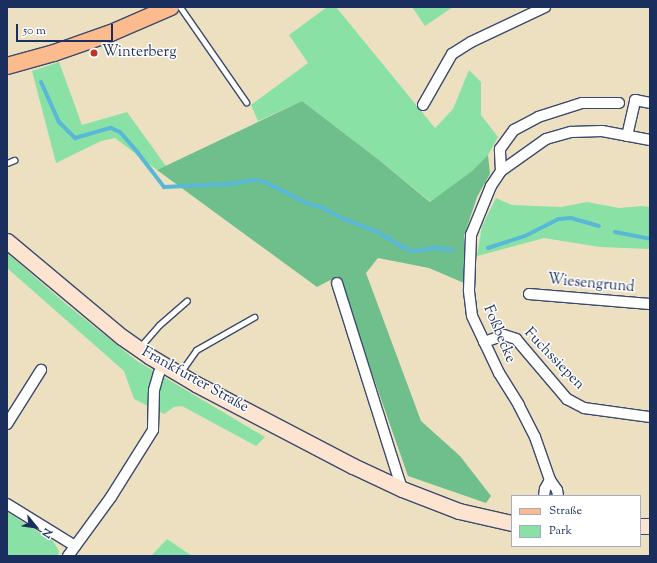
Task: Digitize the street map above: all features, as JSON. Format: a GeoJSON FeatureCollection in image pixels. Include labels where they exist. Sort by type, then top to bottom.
{"type":"FeatureCollection","features":[{"type":"Feature","properties":{"kind":"main road"},"geometry":{"type":"LineString","coordinates":[[7,66],[54,53],[107,34],[171,7]]}},
{"type":"Feature","properties":{"kind":"main road","name":"Frankfurter Straße"},"geometry":{"type":"LineString","coordinates":[[7,241],[138,349],[163,366],[354,466],[402,489],[460,511],[511,522]]}},
{"type":"Feature","properties":{"kind":"street"},"geometry":{"type":"LineString","coordinates":[[423,105],[452,54],[471,42],[545,7]]}},
{"type":"Feature","properties":{"kind":"street"},"geometry":{"type":"LineString","coordinates":[[627,136],[635,100],[650,102]]}},
{"type":"Feature","properties":{"kind":"street"},"geometry":{"type":"LineString","coordinates":[[501,171],[500,149],[514,130],[538,117],[582,103],[619,103]]}},
{"type":"Feature","properties":{"kind":"street","name":"Foßbecke"},"geometry":{"type":"LineString","coordinates":[[558,495],[557,490],[550,480],[535,437],[484,342],[472,316],[470,305],[471,235],[491,186],[501,171],[546,139],[571,132],[602,130],[650,140]]}},
{"type":"Feature","properties":{"kind":"street"},"geometry":{"type":"LineString","coordinates":[[338,283],[402,489]]}},
{"type":"Feature","properties":{"kind":"street","name":"Wiesengrund"},"geometry":{"type":"LineString","coordinates":[[529,294],[650,304]]}},
{"type":"Feature","properties":{"kind":"street","name":"Fuchssiepen"},"geometry":{"type":"LineString","coordinates":[[484,342],[504,335],[516,339],[567,400],[584,408],[650,417]]}},
{"type":"Feature","properties":{"kind":"street"},"geometry":{"type":"LineString","coordinates":[[68,556],[111,497],[153,430],[154,390],[159,373],[163,366]]}},
{"type":"Feature","properties":{"kind":"street"},"geometry":{"type":"LineString","coordinates":[[7,424],[41,370]]}},
{"type":"Feature","properties":{"kind":"street"},"geometry":{"type":"LineString","coordinates":[[544,495],[545,489],[550,480]]}},
{"type":"Feature","properties":{"kind":"street"},"geometry":{"type":"LineString","coordinates":[[7,504],[76,546]]}},
{"type":"Feature","properties":{"kind":"lane"},"geometry":{"type":"LineString","coordinates":[[180,7],[246,102]]}},
{"type":"Feature","properties":{"kind":"lane"},"geometry":{"type":"LineString","coordinates":[[7,163],[14,160]]}},
{"type":"Feature","properties":{"kind":"lane"},"geometry":{"type":"LineString","coordinates":[[138,349],[159,325],[186,301]]}},
{"type":"Feature","properties":{"kind":"lane"},"geometry":{"type":"LineString","coordinates":[[179,374],[196,350],[254,317]]}},
{"type":"Feature","properties":{"kind":"green space"},"geometry":{"type":"Polygon","coordinates":[[[327,7],[336,7],[435,128],[453,109],[469,70],[481,82],[481,115],[498,137],[488,155],[472,171],[431,202],[302,101],[258,121],[251,105],[308,63],[289,35],[327,7]]]}},
{"type":"Feature","properties":{"kind":"green space"},"geometry":{"type":"Polygon","coordinates":[[[412,7],[453,7],[425,26],[412,7]]]}},
{"type":"Feature","properties":{"kind":"green space"},"geometry":{"type":"Polygon","coordinates":[[[59,62],[82,125],[127,112],[166,166],[157,170],[115,138],[101,141],[56,163],[32,71],[59,62]]]}},
{"type":"Feature","properties":{"kind":"green space"},"geometry":{"type":"Polygon","coordinates":[[[302,101],[379,160],[430,202],[472,171],[488,155],[490,174],[477,197],[464,236],[464,283],[429,268],[378,258],[366,273],[421,421],[460,456],[491,496],[486,503],[408,476],[338,276],[317,287],[157,170],[302,101]]]}},
{"type":"Feature","properties":{"kind":"green space"},"geometry":{"type":"Polygon","coordinates":[[[496,198],[512,205],[561,207],[587,202],[619,208],[642,206],[650,207],[650,249],[600,247],[544,238],[477,256],[482,226],[496,198]]]}},
{"type":"Feature","properties":{"kind":"green space"},"geometry":{"type":"Polygon","coordinates":[[[7,253],[66,304],[137,361],[265,437],[256,446],[182,406],[174,407],[164,414],[134,399],[124,371],[7,268],[7,253]]]}},
{"type":"Feature","properties":{"kind":"green space"},"geometry":{"type":"Polygon","coordinates":[[[7,512],[53,541],[59,551],[58,556],[9,556],[7,554],[7,512]]]}},
{"type":"Feature","properties":{"kind":"green space"},"geometry":{"type":"Polygon","coordinates":[[[167,539],[192,556],[151,556],[167,539]]]}},
{"type":"Feature","properties":{"kind":"waterway"},"geometry":{"type":"LineString","coordinates":[[41,82],[59,122],[75,138],[111,128],[120,132],[164,187],[230,184],[253,180],[265,182],[309,204],[321,207],[344,219],[376,231],[404,248],[414,251],[436,248],[453,250]]}},
{"type":"Feature","properties":{"kind":"waterway"},"geometry":{"type":"LineString","coordinates":[[488,248],[525,236],[558,219],[571,218],[599,226]]}},
{"type":"Feature","properties":{"kind":"waterway"},"geometry":{"type":"LineString","coordinates":[[615,232],[650,239]]}},
{"type":"Feature","properties":{"kind":"place","name":"Winterberg"},"geometry":{"type":"Point","coordinates":[94,53]}}]}
